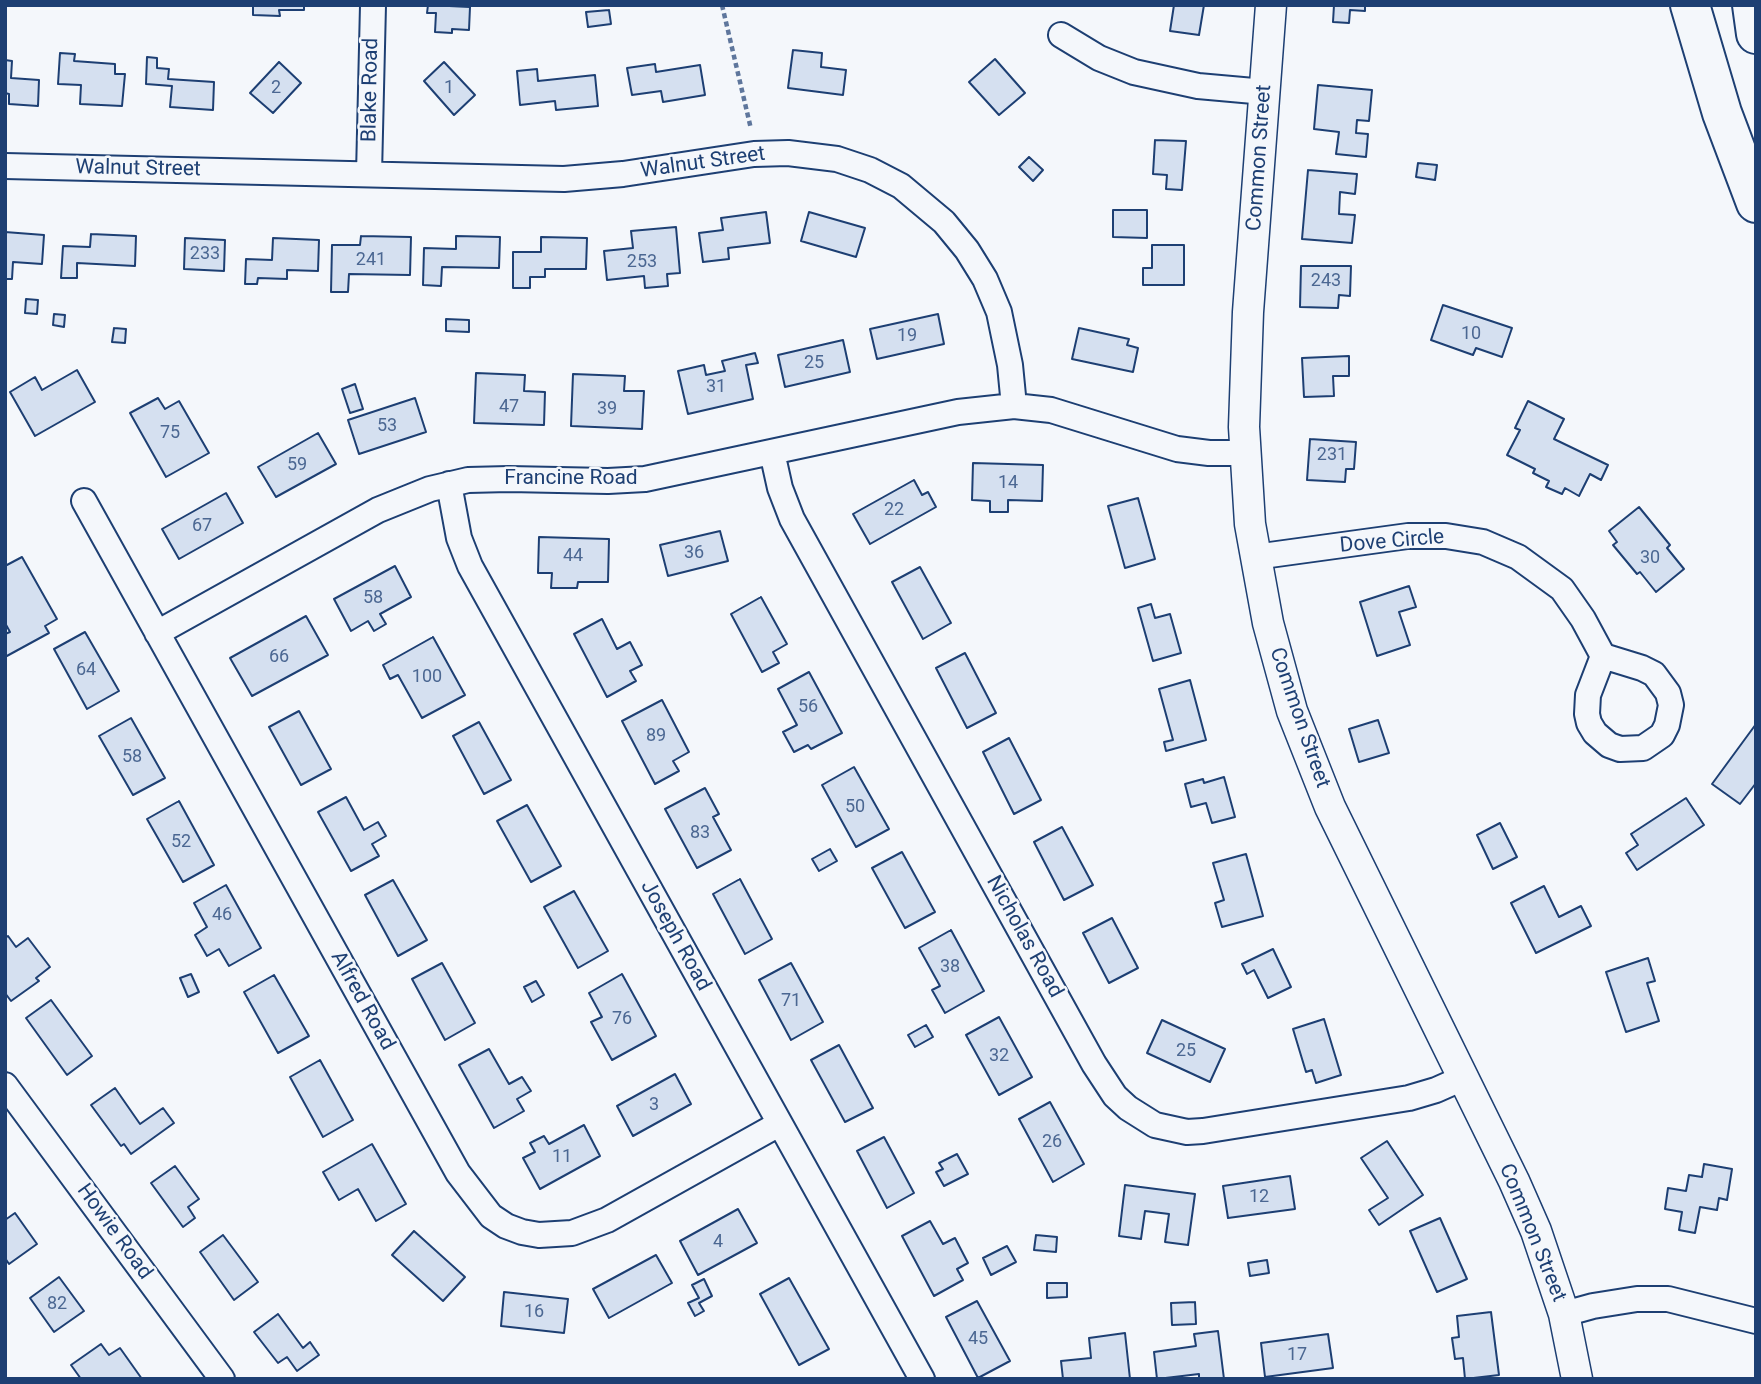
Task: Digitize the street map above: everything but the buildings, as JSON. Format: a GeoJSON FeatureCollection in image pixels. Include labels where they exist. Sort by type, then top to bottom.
{"type":"FeatureCollection","features":[{"type":"Feature","properties":{"kind":"highway"},"geometry":{"type":"LineString","coordinates":[[1690,5],[1722,113],[1756,203]]}},
{"type":"Feature","properties":{"kind":"highway"},"geometry":{"type":"LineString","coordinates":[[1752,5],[1756,34]]}},
{"type":"Feature","properties":{"kind":"street","name":"Blake Road"},"geometry":{"type":"LineString","coordinates":[[369,174],[373,5]]}},
{"type":"Feature","properties":{"kind":"street","name":"Common Street"},"geometry":{"type":"LineString","coordinates":[[1271,5],[1245,360],[1244,453],[1255,557],[1268,623],[1284,684],[1320,784],[1525,1206],[1564,1314],[1577,1379]]}},
{"type":"Feature","properties":{"kind":"street"},"geometry":{"type":"LineString","coordinates":[[1061,36],[1099,58],[1134,72],[1198,86],[1265,92]]}},
{"type":"Feature","properties":{"kind":"street","name":"Walnut Street"},"geometry":{"type":"LineString","coordinates":[[5,166],[543,179],[623,174],[754,154],[802,154],[854,164],[885,176],[901,186],[944,222],[977,264],[993,295],[1008,348],[1014,406]]}},
{"type":"Feature","properties":{"kind":"street"},"geometry":{"type":"LineString","coordinates":[[1014,406],[1051,410],[1177,449],[1244,453]]}},
{"type":"Feature","properties":{"kind":"street","name":"Francine Road"},"geometry":{"type":"LineString","coordinates":[[157,633],[378,510],[449,484],[486,479],[626,481],[663,476],[958,412],[1014,406]]}},
{"type":"Feature","properties":{"kind":"street","name":"Nicholas Road"},"geometry":{"type":"LineString","coordinates":[[772,452],[780,488],[792,519],[1099,1072],[1115,1096],[1128,1108],[1155,1125],[1171,1130],[1203,1131],[1409,1098],[1463,1078]]}},
{"type":"Feature","properties":{"kind":"street","name":"Joseph Road"},"geometry":{"type":"LineString","coordinates":[[449,484],[459,538],[470,566],[922,1379]]}},
{"type":"Feature","properties":{"kind":"street","name":"Alfred Road"},"geometry":{"type":"LineString","coordinates":[[84,501],[457,1173],[491,1216],[522,1232],[572,1234],[607,1220],[779,1124]]}},
{"type":"Feature","properties":{"kind":"street","name":"Dove Circle"},"geometry":{"type":"LineString","coordinates":[[1255,557],[1418,536],[1465,538],[1483,542],[1518,557],[1562,589],[1583,619],[1603,656]]}},
{"type":"Feature","properties":{"kind":"street","name":"Howie Road"},"geometry":{"type":"LineString","coordinates":[[5,1085],[222,1379]]}},
{"type":"Feature","properties":{"kind":"street"},"geometry":{"type":"LineString","coordinates":[[1564,1314],[1637,1298],[1668,1299],[1756,1321]]}},
{"type":"Feature","properties":{"kind":"path"},"geometry":{"type":"LineString","coordinates":[[722,5],[751,126],[754,154]]}}]}
